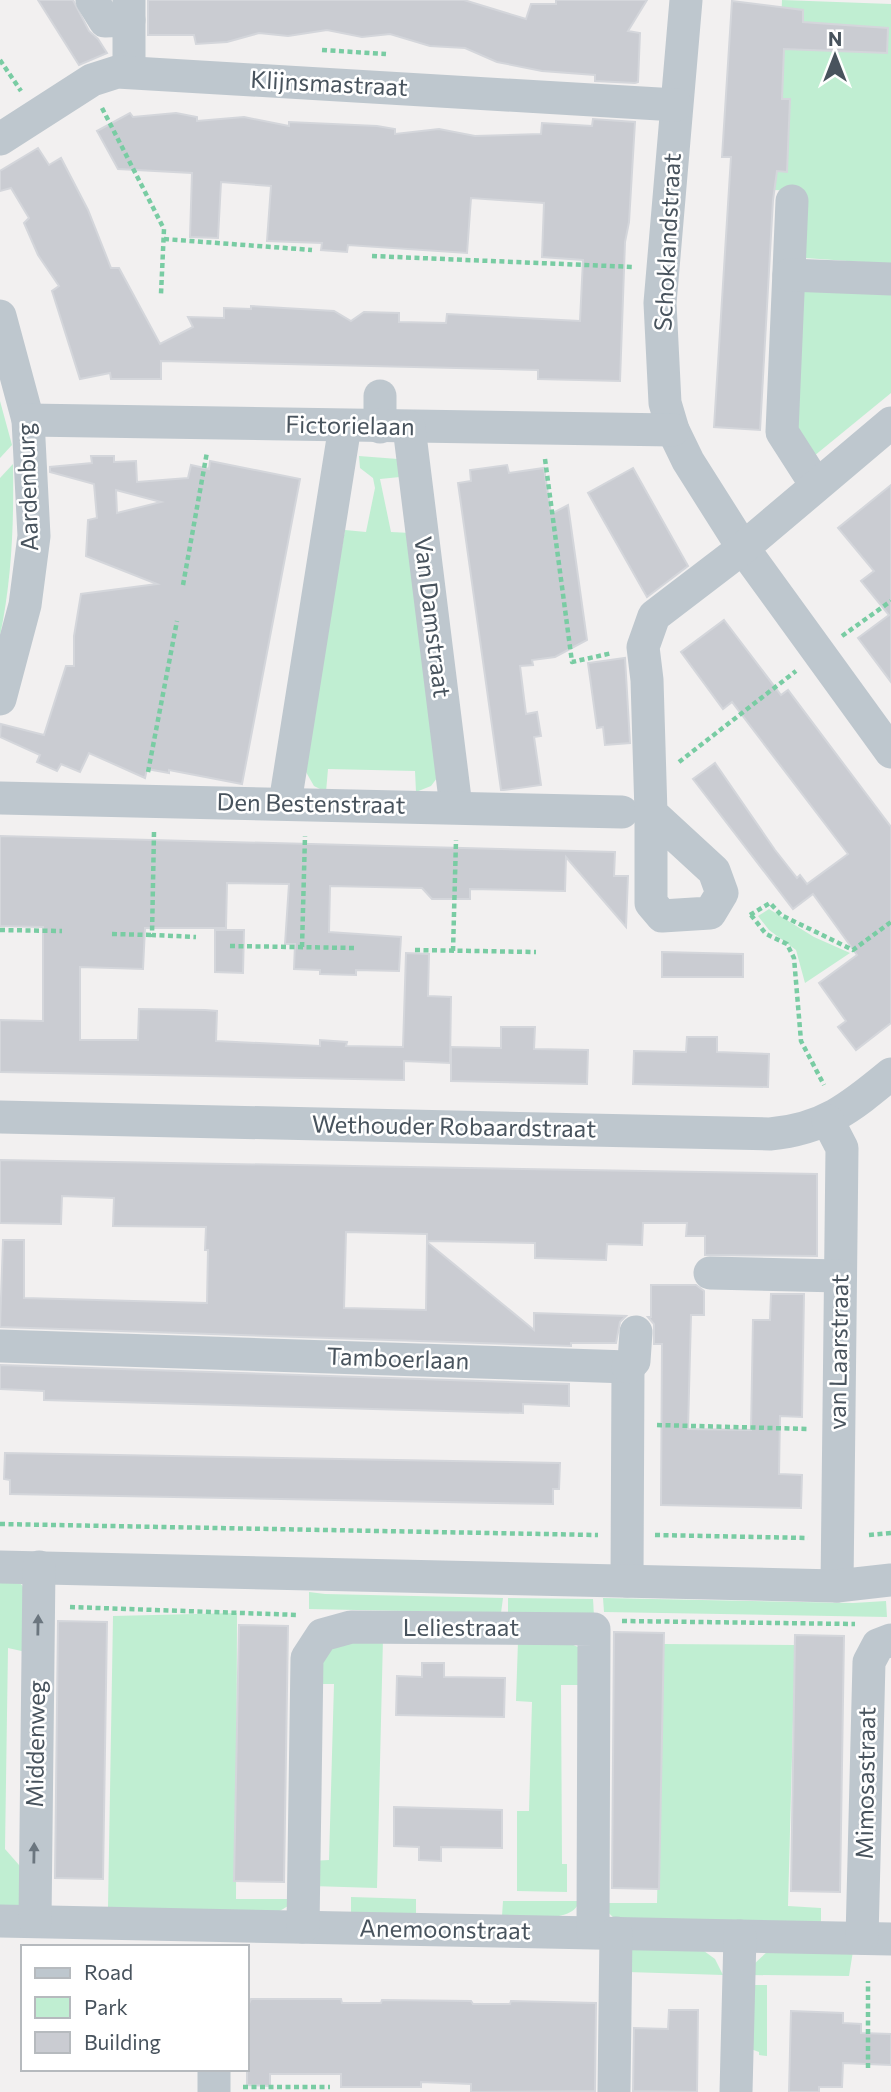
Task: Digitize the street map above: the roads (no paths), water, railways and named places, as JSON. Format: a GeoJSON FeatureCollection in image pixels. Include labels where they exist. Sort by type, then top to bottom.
{"type":"FeatureCollection","features":[{"type":"Feature","properties":{"kind":"street"},"geometry":{"type":"LineString","coordinates":[[92,0],[104,21],[129,10],[129,72]]}},
{"type":"Feature","properties":{"kind":"street","name":"Schoklandstraat"},"geometry":{"type":"LineString","coordinates":[[686,0],[660,303],[665,403],[673,430],[688,461],[743,548],[891,752]]}},
{"type":"Feature","properties":{"kind":"street","name":"Klijnsmastraat"},"geometry":{"type":"LineString","coordinates":[[0,139],[103,74],[129,72],[676,105]]}},
{"type":"Feature","properties":{"kind":"street"},"geometry":{"type":"LineString","coordinates":[[792,201],[782,432],[816,485]]}},
{"type":"Feature","properties":{"kind":"street"},"geometry":{"type":"LineString","coordinates":[[789,275],[891,279]]}},
{"type":"Feature","properties":{"kind":"street","name":"Aardenburg"},"geometry":{"type":"LineString","coordinates":[[0,316],[28,420],[34,536],[25,606],[0,699]]}},
{"type":"Feature","properties":{"kind":"street","name":"Fictorielaan"},"geometry":{"type":"LineString","coordinates":[[28,420],[345,426],[389,417],[673,430]]}},
{"type":"Feature","properties":{"kind":"street","name":"Van Damstraat"},"geometry":{"type":"LineString","coordinates":[[389,417],[456,807]]}},
{"type":"Feature","properties":{"kind":"street"},"geometry":{"type":"LineString","coordinates":[[641,803],[714,871],[722,893],[710,913],[662,916],[651,903],[641,803],[647,680],[643,647],[654,616],[743,548],[891,423]]}},
{"type":"Feature","properties":{"kind":"street"},"geometry":{"type":"LineString","coordinates":[[295,803],[345,426]]}},
{"type":"Feature","properties":{"kind":"street","name":"Den Bestenstraat"},"geometry":{"type":"LineString","coordinates":[[0,798],[148,812],[295,803],[456,807],[641,803]]}},
{"type":"Feature","properties":{"kind":"street","name":"Wethouder Robaardstraat"},"geometry":{"type":"LineString","coordinates":[[0,1117],[770,1135],[801,1132],[833,1117],[891,1074]]}},
{"type":"Feature","properties":{"kind":"street","name":"van Laarstraat"},"geometry":{"type":"LineString","coordinates":[[833,1117],[842,1148],[837,1586]]}},
{"type":"Feature","properties":{"kind":"street"},"geometry":{"type":"LineString","coordinates":[[710,1273],[841,1276]]}},
{"type":"Feature","properties":{"kind":"street"},"geometry":{"type":"LineString","coordinates":[[627,1581],[628,1367],[634,1361],[636,1332]]}},
{"type":"Feature","properties":{"kind":"street","name":"Tamboerlaan"},"geometry":{"type":"LineString","coordinates":[[0,1346],[628,1367]]}},
{"type":"Feature","properties":{"kind":"street"},"geometry":{"type":"LineString","coordinates":[[0,1567],[837,1586],[891,1580]]}},
{"type":"Feature","properties":{"kind":"street","name":"Middenweg"},"geometry":{"type":"LineString","coordinates":[[35,1921],[39,1567]]}},
{"type":"Feature","properties":{"kind":"street","name":"Leliestraat"},"geometry":{"type":"LineString","coordinates":[[303,1927],[307,1658],[322,1635],[351,1627],[594,1629],[605,1932]]}},
{"type":"Feature","properties":{"kind":"street","name":"Mimosastraat"},"geometry":{"type":"LineString","coordinates":[[876,1938],[869,1661],[878,1645],[877,1632]]}},
{"type":"Feature","properties":{"kind":"street","name":"Anemoonstraat"},"geometry":{"type":"LineString","coordinates":[[0,1921],[35,1921],[217,1936],[303,1927],[876,1938]]}},
{"type":"Feature","properties":{"kind":"street"},"geometry":{"type":"LineString","coordinates":[[605,1932],[614,2092]]}},
{"type":"Feature","properties":{"kind":"street"},"geometry":{"type":"LineString","coordinates":[[736,2092],[740,1936]]}}]}
